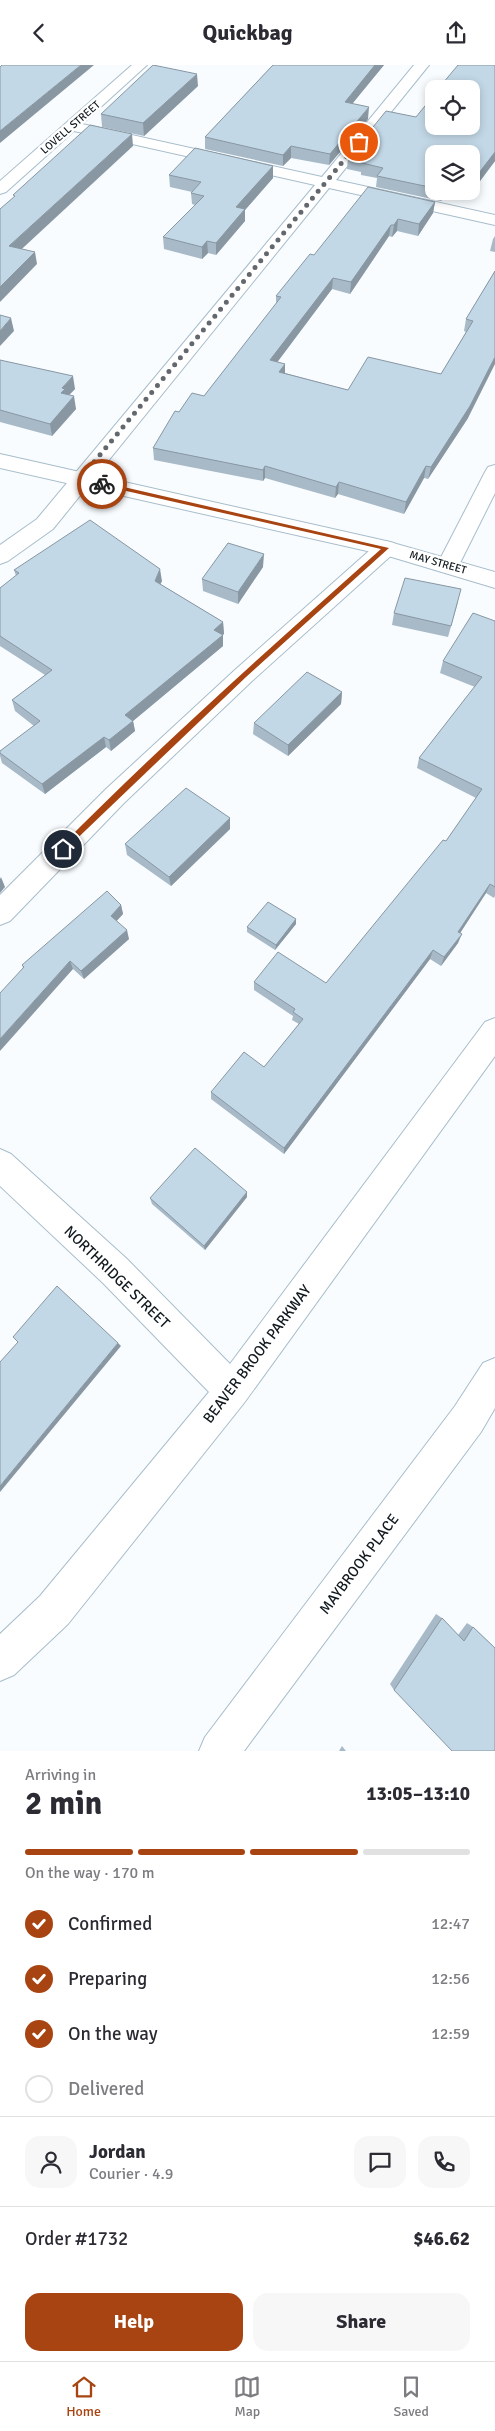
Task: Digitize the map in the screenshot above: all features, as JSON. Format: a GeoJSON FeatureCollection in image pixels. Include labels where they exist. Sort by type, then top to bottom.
{"type":"FeatureCollection","features":[{"type":"Feature","properties":{"kind":"street","name":"LOVELL STREET"},"geometry":{"type":"LineString","coordinates":[[0,189],[140,65]]}},
{"type":"Feature","properties":{"kind":"street"},"geometry":{"type":"LineString","coordinates":[[0,555],[45,524],[80,479],[422,65]]}},
{"type":"Feature","properties":{"kind":"street"},"geometry":{"type":"LineString","coordinates":[[71,125],[495,220]]}},
{"type":"Feature","properties":{"kind":"street","name":"MAY STREET"},"geometry":{"type":"LineString","coordinates":[[0,461],[386,548],[495,580]]}},
{"type":"Feature","properties":{"kind":"street"},"geometry":{"type":"LineString","coordinates":[[448,565],[495,472]]}},
{"type":"Feature","properties":{"kind":"street"},"geometry":{"type":"LineString","coordinates":[[0,913],[115,796],[236,682],[386,548]]}},
{"type":"Feature","properties":{"kind":"street","name":"BEAVER BROOK PARKWAY"},"geometry":{"type":"LineString","coordinates":[[0,1661],[54,1610],[232,1391],[495,1031]]}},
{"type":"Feature","properties":{"kind":"street","name":"NORTHRIDGE STREET"},"geometry":{"type":"LineString","coordinates":[[0,1165],[115,1271],[232,1391]]}},
{"type":"Feature","properties":{"kind":"street","name":"MAYBROOK PLACE"},"geometry":{"type":"LineString","coordinates":[[219,1751],[468,1419],[495,1375]]}},
{"type":"Feature","properties":{"kind":"building"},"geometry":{"type":"Polygon","coordinates":[[[2,65],[81,65],[0,131],[0,67],[2,65]]]}},
{"type":"Feature","properties":{"kind":"building"},"geometry":{"type":"Polygon","coordinates":[[[153,65],[197,74],[143,123],[101,114],[153,65]]]}},
{"type":"Feature","properties":{"kind":"building"},"geometry":{"type":"Polygon","coordinates":[[[273,65],[375,65],[345,102],[369,107],[330,154],[291,146],[283,155],[205,137],[273,65]]]}},
{"type":"Feature","properties":{"kind":"building"},"geometry":{"type":"Polygon","coordinates":[[[458,65],[495,65],[495,152],[480,172],[480,145],[425,145],[425,186],[377,176],[383,168],[362,163],[364,161],[348,158],[386,111],[416,117],[425,106],[425,135],[480,135],[480,80],[446,80],[458,65]]]}},
{"type":"Feature","properties":{"kind":"building"},"geometry":{"type":"Polygon","coordinates":[[[90,125],[132,134],[9,246],[35,252],[0,287],[0,209],[90,125]]]}},
{"type":"Feature","properties":{"kind":"building"},"geometry":{"type":"Polygon","coordinates":[[[195,148],[273,166],[236,207],[245,209],[216,243],[207,241],[202,247],[163,237],[204,196],[191,193],[201,182],[169,175],[195,148]]]}},
{"type":"Feature","properties":{"kind":"building"},"geometry":{"type":"Polygon","coordinates":[[[368,187],[435,202],[419,224],[398,219],[394,225],[391,225],[351,282],[333,278],[270,360],[285,364],[279,372],[348,390],[368,357],[441,374],[473,321],[466,319],[495,271],[495,357],[470,406],[431,467],[426,466],[406,502],[339,482],[336,487],[265,466],[263,470],[153,448],[175,411],[179,412],[192,393],[204,396],[281,297],[276,296],[310,254],[314,255],[368,187]]]}},
{"type":"Feature","properties":{"kind":"building"},"geometry":{"type":"Polygon","coordinates":[[[0,315],[11,318],[0,331],[0,315]]]}},
{"type":"Feature","properties":{"kind":"building"},"geometry":{"type":"Polygon","coordinates":[[[0,360],[73,376],[62,388],[65,389],[61,393],[74,396],[50,424],[0,410],[0,360]]]}},
{"type":"Feature","properties":{"kind":"building"},"geometry":{"type":"Polygon","coordinates":[[[90,520],[160,569],[155,581],[223,622],[214,630],[223,635],[125,715],[133,721],[109,740],[104,737],[42,784],[0,753],[0,751],[40,721],[12,700],[52,670],[0,636],[0,588],[19,573],[14,570],[90,520]]]}},
{"type":"Feature","properties":{"kind":"building"},"geometry":{"type":"Polygon","coordinates":[[[228,543],[264,554],[238,592],[202,579],[228,543]]]}},
{"type":"Feature","properties":{"kind":"building"},"geometry":{"type":"Polygon","coordinates":[[[405,578],[461,589],[451,626],[394,613],[405,578]]]}},
{"type":"Feature","properties":{"kind":"building"},"geometry":{"type":"Polygon","coordinates":[[[473,613],[495,621],[495,887],[490,884],[458,932],[462,934],[444,957],[433,950],[284,1148],[211,1092],[244,1052],[264,1067],[303,1019],[293,1012],[295,1009],[254,982],[278,952],[326,983],[443,840],[446,841],[482,789],[419,758],[482,677],[443,661],[473,613]]]}},
{"type":"Feature","properties":{"kind":"building"},"geometry":{"type":"Polygon","coordinates":[[[307,672],[342,692],[288,745],[254,723],[307,672]]]}},
{"type":"Feature","properties":{"kind":"building"},"geometry":{"type":"Polygon","coordinates":[[[186,788],[230,818],[169,877],[125,844],[186,788]]]}},
{"type":"Feature","properties":{"kind":"building"},"geometry":{"type":"Polygon","coordinates":[[[107,891],[121,905],[111,916],[127,930],[81,971],[70,961],[0,1039],[0,993],[24,967],[22,965],[107,891]]]}},
{"type":"Feature","properties":{"kind":"building"},"geometry":{"type":"Polygon","coordinates":[[[268,902],[296,919],[276,945],[247,927],[268,902]]]}},
{"type":"Feature","properties":{"kind":"building"},"geometry":{"type":"Polygon","coordinates":[[[195,1148],[247,1192],[204,1246],[150,1198],[195,1148]]]}},
{"type":"Feature","properties":{"kind":"building"},"geometry":{"type":"Polygon","coordinates":[[[57,1286],[118,1343],[0,1486],[0,1362],[18,1342],[13,1337],[57,1286]]]}},
{"type":"Feature","properties":{"kind":"building"},"geometry":{"type":"Polygon","coordinates":[[[442,1618],[464,1641],[473,1627],[495,1648],[495,1751],[452,1751],[394,1690],[442,1618]]]}},
{"type":"Feature","properties":{"kind":"way so far"},"geometry":{"type":"LineString","coordinates":[[102,484],[80,479],[359,142]]}},
{"type":"Feature","properties":{"kind":"route"},"geometry":{"type":"LineString","coordinates":[[63,849],[115,796],[244,675],[386,548],[102,484]]}}]}
